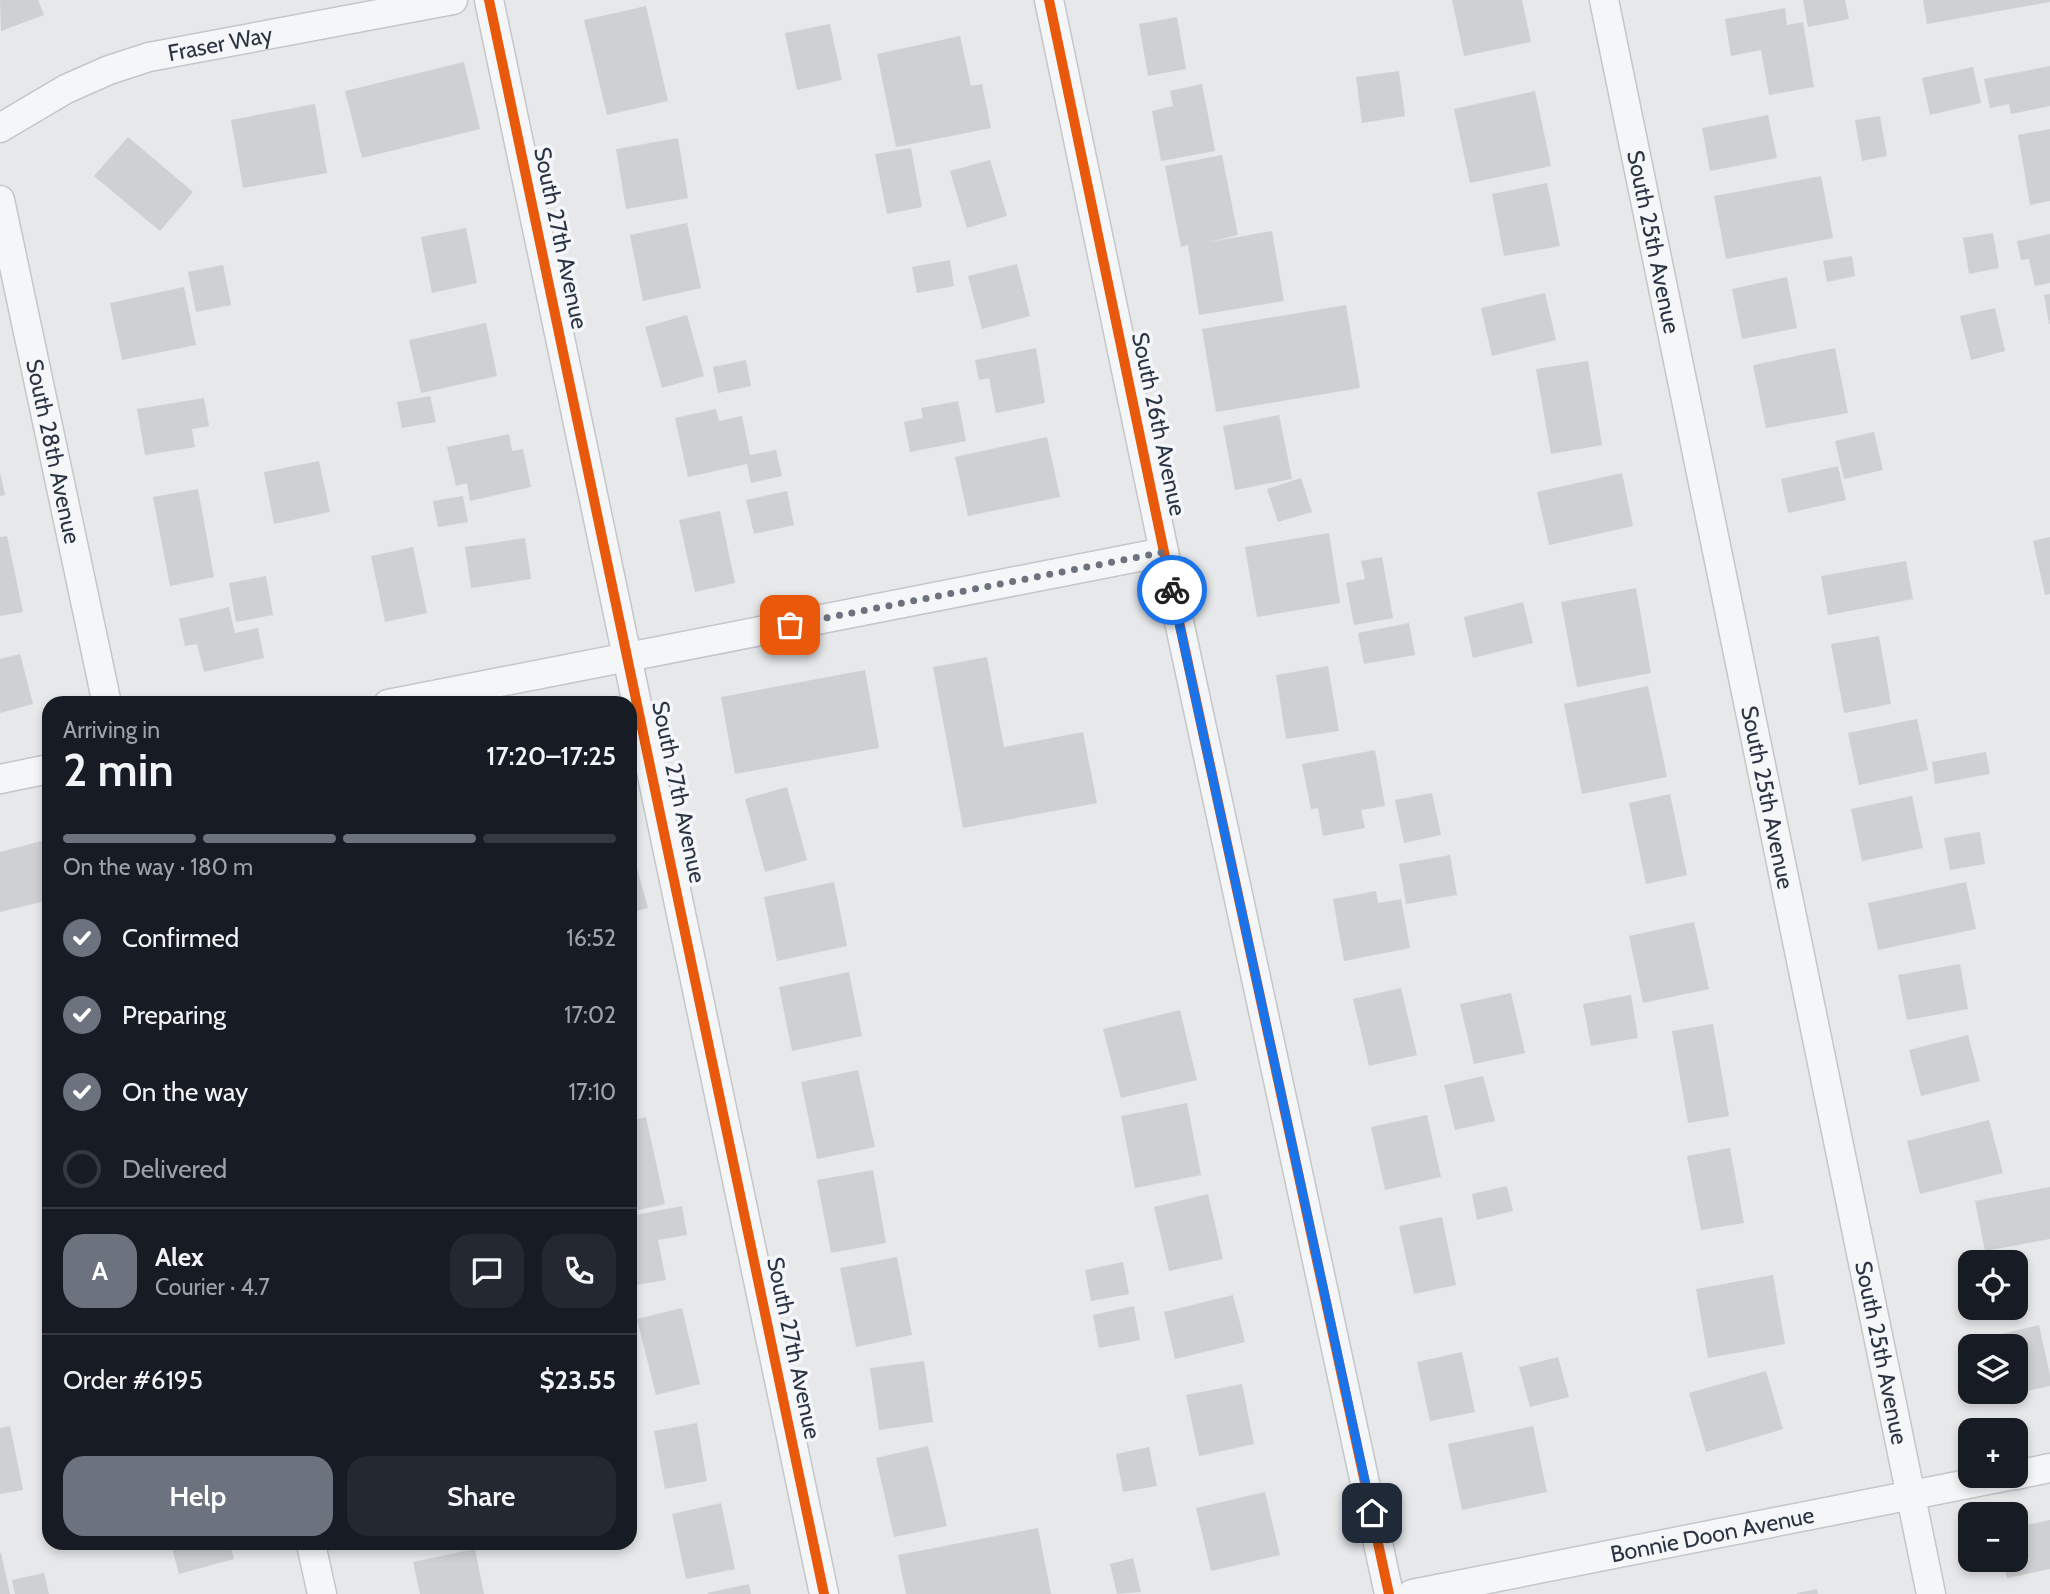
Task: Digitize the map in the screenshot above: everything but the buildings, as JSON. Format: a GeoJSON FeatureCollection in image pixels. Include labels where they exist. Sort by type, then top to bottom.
{"type":"FeatureCollection","features":[{"type":"Feature","properties":{"kind":"street","name":"Fraser Way"},"geometry":{"type":"LineString","coordinates":[[0,128],[66,89],[109,70],[149,57],[453,0]]}},
{"type":"Feature","properties":{"kind":"street","name":"South 27th Avenue"},"geometry":{"type":"LineString","coordinates":[[489,0],[824,1594]]}},
{"type":"Feature","properties":{"kind":"street","name":"South 26th Avenue"},"geometry":{"type":"LineString","coordinates":[[1049,0],[1164,552],[1389,1594]]}},
{"type":"Feature","properties":{"kind":"street","name":"South 25th Avenue"},"geometry":{"type":"LineString","coordinates":[[1604,0],[1931,1594]]}},
{"type":"Feature","properties":{"kind":"street","name":"South 28th Avenue"},"geometry":{"type":"LineString","coordinates":[[0,200],[105,696]]}},
{"type":"Feature","properties":{"kind":"street"},"geometry":{"type":"LineString","coordinates":[[428,696],[1164,552]]}},
{"type":"Feature","properties":{"kind":"street"},"geometry":{"type":"LineString","coordinates":[[0,779],[42,770]]}},
{"type":"Feature","properties":{"kind":"street","name":"Bonnie Doon Avenue"},"geometry":{"type":"LineString","coordinates":[[2028,1472],[2050,1468]]}},
{"type":"Feature","properties":{"kind":"street","name":"Bonnie Doon Avenue"},"geometry":{"type":"LineString","coordinates":[[1412,1594],[1958,1486]]}},
{"type":"Feature","properties":{"kind":"street"},"geometry":{"type":"LineString","coordinates":[[312,1550],[322,1594]]}},
{"type":"Feature","properties":{"kind":"cycle path"},"geometry":{"type":"LineString","coordinates":[[489,0],[635,696]]}},
{"type":"Feature","properties":{"kind":"cycle path"},"geometry":{"type":"LineString","coordinates":[[1049,0],[1164,552],[1389,1594]]}},
{"type":"Feature","properties":{"kind":"cycle path"},"geometry":{"type":"LineString","coordinates":[[637,704],[824,1594]]}},
{"type":"Feature","properties":{"kind":"way so far"},"geometry":{"type":"LineString","coordinates":[[790,625],[1164,552],[1172,590]]}},
{"type":"Feature","properties":{"kind":"route"},"geometry":{"type":"LineString","coordinates":[[1172,590],[1372,1513]]}}]}
